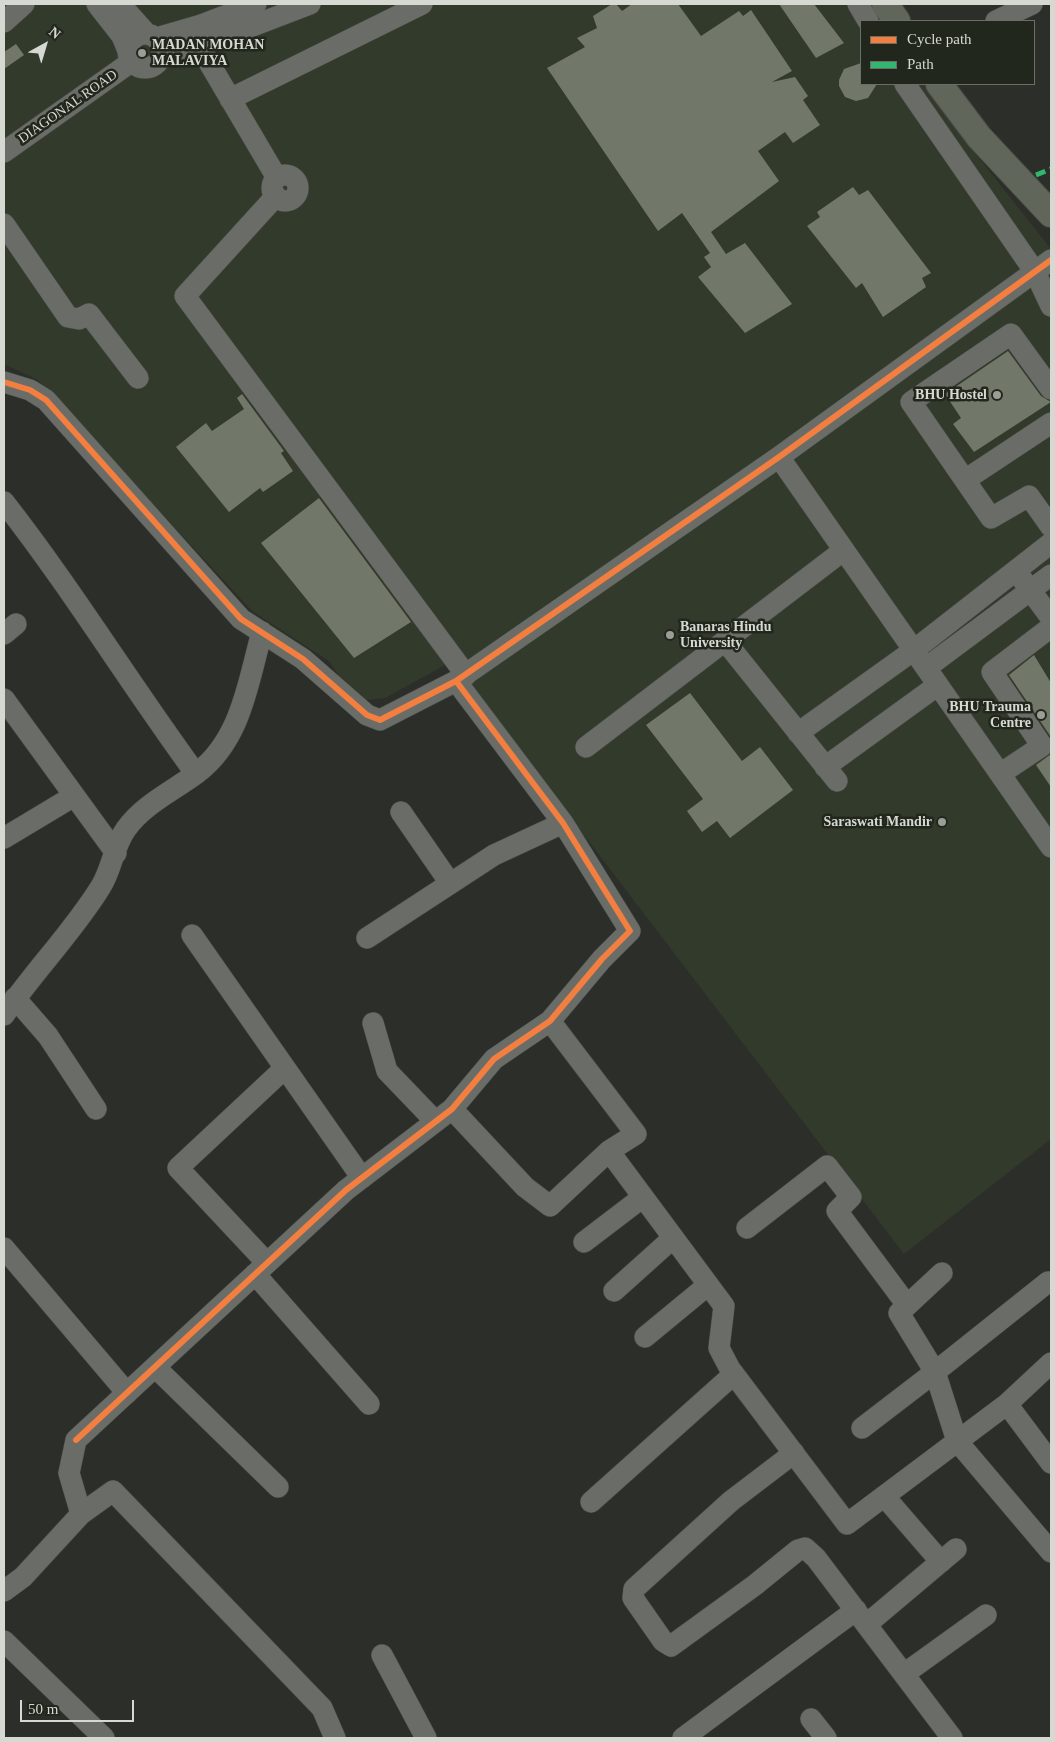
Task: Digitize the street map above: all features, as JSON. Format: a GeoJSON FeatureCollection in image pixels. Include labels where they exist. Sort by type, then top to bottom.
{"type":"FeatureCollection","features":[{"type":"Feature","properties":{"kind":"main road"},"geometry":{"type":"LineString","coordinates":[[886,4],[896,20]]}},
{"type":"Feature","properties":{"kind":"main road"},"geometry":{"type":"LineString","coordinates":[[905,4],[914,20]]}},
{"type":"Feature","properties":{"kind":"main road"},"geometry":{"type":"LineString","coordinates":[[940,85],[979,137],[1051,214]]}},
{"type":"Feature","properties":{"kind":"main road"},"geometry":{"type":"LineString","coordinates":[[958,85],[992,130],[1051,190]]}},
{"type":"Feature","properties":{"kind":"street"},"geometry":{"type":"LineString","coordinates":[[4,22],[24,4]]}},
{"type":"Feature","properties":{"kind":"street"},"geometry":{"type":"LineString","coordinates":[[155,42],[256,4]]}},
{"type":"Feature","properties":{"kind":"street"},"geometry":{"type":"LineString","coordinates":[[129,56],[133,39],[198,44],[216,40],[310,4]]}},
{"type":"Feature","properties":{"kind":"street"},"geometry":{"type":"LineString","coordinates":[[230,99],[422,4]]}},
{"type":"Feature","properties":{"kind":"street"},"geometry":{"type":"LineString","coordinates":[[858,4],[867,20]]}},
{"type":"Feature","properties":{"kind":"street"},"geometry":{"type":"LineString","coordinates":[[998,20],[1032,4]]}},
{"type":"Feature","properties":{"kind":"street"},"geometry":{"type":"LineString","coordinates":[[110,7],[155,42],[157,64],[141,68],[129,56],[110,7]]}},
{"type":"Feature","properties":{"kind":"street"},"geometry":{"type":"LineString","coordinates":[[81,1514],[69,1473],[76,1440],[362,1178],[444,1115],[494,1059],[550,1021],[602,959],[630,930],[563,823],[461,678],[185,296],[276,187],[230,99],[198,44]]}},
{"type":"Feature","properties":{"kind":"street","name":"DIAGONAL ROAD"},"geometry":{"type":"LineString","coordinates":[[4,152],[129,56]]}},
{"type":"Feature","properties":{"kind":"street"},"geometry":{"type":"LineString","coordinates":[[906,85],[1043,266],[1051,306]]}},
{"type":"Feature","properties":{"kind":"street"},"geometry":{"type":"LineString","coordinates":[[4,224],[68,317],[79,319],[89,314],[138,378]]}},
{"type":"Feature","properties":{"kind":"street"},"geometry":{"type":"LineString","coordinates":[[4,382],[30,390],[46,400],[241,619],[303,659],[367,715],[380,720],[461,678],[779,457],[1043,266]]}},
{"type":"Feature","properties":{"kind":"street"},"geometry":{"type":"LineString","coordinates":[[1051,389],[1011,334],[911,402],[991,518],[1029,496],[1051,527]]}},
{"type":"Feature","properties":{"kind":"street"},"geometry":{"type":"LineString","coordinates":[[964,480],[1051,423]]}},
{"type":"Feature","properties":{"kind":"street"},"geometry":{"type":"LineString","coordinates":[[779,457],[1051,847]]}},
{"type":"Feature","properties":{"kind":"street"},"geometry":{"type":"LineString","coordinates":[[4,502],[68,587],[159,724],[196,774]]}},
{"type":"Feature","properties":{"kind":"street"},"geometry":{"type":"LineString","coordinates":[[798,733],[914,650],[1051,543]]}},
{"type":"Feature","properties":{"kind":"street"},"geometry":{"type":"LineString","coordinates":[[586,747],[844,550]]}},
{"type":"Feature","properties":{"kind":"street"},"geometry":{"type":"LineString","coordinates":[[1017,570],[1030,591],[1051,618]]}},
{"type":"Feature","properties":{"kind":"street"},"geometry":{"type":"LineString","coordinates":[[724,641],[831,774],[932,676],[1051,575]]}},
{"type":"Feature","properties":{"kind":"street"},"geometry":{"type":"LineString","coordinates":[[1000,774],[1042,746],[992,672],[1051,627]]}},
{"type":"Feature","properties":{"kind":"street"},"geometry":{"type":"LineString","coordinates":[[96,1109],[48,1036],[9,1006],[101,888],[126,828],[171,789],[196,774],[214,759],[225,746],[237,721],[262,632]]}},
{"type":"Feature","properties":{"kind":"street"},"geometry":{"type":"LineString","coordinates":[[4,699],[116,853]]}},
{"type":"Feature","properties":{"kind":"street"},"geometry":{"type":"LineString","coordinates":[[4,838],[74,796]]}},
{"type":"Feature","properties":{"kind":"street"},"geometry":{"type":"LineString","coordinates":[[401,812],[450,882]]}},
{"type":"Feature","properties":{"kind":"street"},"geometry":{"type":"LineString","coordinates":[[367,938],[494,855],[563,823]]}},
{"type":"Feature","properties":{"kind":"street"},"geometry":{"type":"LineString","coordinates":[[192,935],[362,1178]]}},
{"type":"Feature","properties":{"kind":"street"},"geometry":{"type":"LineString","coordinates":[[373,1023],[387,1071],[444,1115],[524,1187],[550,1206],[609,1151],[636,1134],[550,1021]]}},
{"type":"Feature","properties":{"kind":"street"},"geometry":{"type":"LineString","coordinates":[[285,1068],[178,1168],[369,1404]]}},
{"type":"Feature","properties":{"kind":"street"},"geometry":{"type":"LineString","coordinates":[[609,1151],[724,1306],[719,1348],[734,1374],[847,1524],[1007,1404],[1051,1362]]}},
{"type":"Feature","properties":{"kind":"street"},"geometry":{"type":"LineString","coordinates":[[747,1228],[827,1166],[851,1197],[837,1211],[907,1305]]}},
{"type":"Feature","properties":{"kind":"street"},"geometry":{"type":"LineString","coordinates":[[584,1242],[643,1197]]}},
{"type":"Feature","properties":{"kind":"street"},"geometry":{"type":"LineString","coordinates":[[614,1291],[674,1238]]}},
{"type":"Feature","properties":{"kind":"street"},"geometry":{"type":"LineString","coordinates":[[4,1248],[127,1393]]}},
{"type":"Feature","properties":{"kind":"street"},"geometry":{"type":"LineString","coordinates":[[942,1273],[899,1313],[935,1372],[957,1441],[1051,1552]]}},
{"type":"Feature","properties":{"kind":"street"},"geometry":{"type":"LineString","coordinates":[[862,1428],[1048,1282]]}},
{"type":"Feature","properties":{"kind":"street"},"geometry":{"type":"LineString","coordinates":[[645,1336],[708,1285]]}},
{"type":"Feature","properties":{"kind":"street"},"geometry":{"type":"LineString","coordinates":[[155,1367],[278,1488]]}},
{"type":"Feature","properties":{"kind":"street"},"geometry":{"type":"LineString","coordinates":[[591,1502],[734,1374]]}},
{"type":"Feature","properties":{"kind":"street"},"geometry":{"type":"LineString","coordinates":[[1007,1404],[1047,1449]]}},
{"type":"Feature","properties":{"kind":"street"},"geometry":{"type":"LineString","coordinates":[[794,1453],[731,1501],[634,1589],[633,1598],[663,1641],[671,1646],[756,1585],[798,1550],[805,1548],[816,1558],[952,1738]]}},
{"type":"Feature","properties":{"kind":"street"},"geometry":{"type":"LineString","coordinates":[[4,1591],[23,1577],[81,1514],[113,1491],[322,1708],[335,1738]]}},
{"type":"Feature","properties":{"kind":"street"},"geometry":{"type":"LineString","coordinates":[[683,1738],[948,1556],[884,1496]]}},
{"type":"Feature","properties":{"kind":"street"},"geometry":{"type":"LineString","coordinates":[[904,1674],[986,1615]]}},
{"type":"Feature","properties":{"kind":"street"},"geometry":{"type":"LineString","coordinates":[[4,1641],[104,1738]]}},
{"type":"Feature","properties":{"kind":"street"},"geometry":{"type":"LineString","coordinates":[[382,1655],[411,1706],[426,1738]]}},
{"type":"Feature","properties":{"kind":"street"},"geometry":{"type":"LineString","coordinates":[[811,1720],[826,1738]]}},
{"type":"Feature","properties":{"kind":"shaded area","name":"Banaras Hindu University"},"geometry":{"type":"Polygon","coordinates":[[[4,4],[883,4],[892,20],[860,20],[860,85],[933,85],[972,149],[1051,249],[1051,1139],[904,1254],[470,686],[456,659],[385,698],[366,700],[350,692],[329,661],[252,611],[38,380],[4,364],[4,4]]]}},
{"type":"Feature","properties":{"kind":"building"},"geometry":{"type":"Polygon","coordinates":[[[612,4],[616,4],[622,11],[632,4],[678,4],[701,36],[739,11],[743,16],[751,10],[792,71],[772,82],[795,77],[808,96],[803,100],[820,125],[793,143],[785,132],[758,151],[779,181],[711,232],[726,254],[745,243],[792,304],[745,333],[698,277],[711,267],[704,257],[710,253],[682,213],[658,231],[547,68],[585,47],[577,38],[597,28],[593,16],[612,4]]]}},
{"type":"Feature","properties":{"kind":"building"},"geometry":{"type":"Polygon","coordinates":[[[779,4],[814,4],[844,43],[816,58],[779,4]]]}},
{"type":"Feature","properties":{"kind":"building"},"geometry":{"type":"Polygon","coordinates":[[[16,44],[24,55],[4,69],[4,52],[16,44]]]}},
{"type":"Feature","properties":{"kind":"building"},"geometry":{"type":"Polygon","coordinates":[[[860,63],[860,85],[876,85],[868,98],[856,101],[845,97],[839,86],[839,80],[844,69],[860,63]]]}},
{"type":"Feature","properties":{"kind":"building"},"geometry":{"type":"Polygon","coordinates":[[[853,187],[859,195],[868,190],[931,273],[922,278],[926,287],[883,317],[862,283],[856,288],[807,226],[820,217],[817,212],[853,187]]]}},
{"type":"Feature","properties":{"kind":"building","name":"BHU Hostel"},"geometry":{"type":"Polygon","coordinates":[[[1008,351],[1041,396],[1051,402],[974,452],[953,424],[961,418],[945,394],[1008,351]]]}},
{"type":"Feature","properties":{"kind":"building"},"geometry":{"type":"Polygon","coordinates":[[[242,394],[284,451],[281,453],[293,471],[263,492],[260,488],[229,512],[176,447],[206,423],[212,431],[244,409],[237,398],[242,394]]]}},
{"type":"Feature","properties":{"kind":"building"},"geometry":{"type":"Polygon","coordinates":[[[319,498],[411,622],[354,658],[261,543],[319,498]]]}},
{"type":"Feature","properties":{"kind":"building","name":"BHU Trauma Centre"},"geometry":{"type":"Polygon","coordinates":[[[1034,655],[1051,683],[1051,737],[1009,675],[1034,655]]]}},
{"type":"Feature","properties":{"kind":"building"},"geometry":{"type":"Polygon","coordinates":[[[690,693],[742,761],[760,747],[793,790],[730,838],[717,821],[702,832],[687,811],[703,799],[646,725],[690,693]]]}},
{"type":"Feature","properties":{"kind":"building","name":"BHU Trauma Centre"},"geometry":{"type":"Polygon","coordinates":[[[1051,754],[1051,787],[1036,765],[1051,754]]]}},
{"type":"Feature","properties":{"kind":"marked path"},"geometry":{"type":"LineString","coordinates":[[1036,175],[1051,169]]}},
{"type":"Feature","properties":{"kind":"cycle path"},"geometry":{"type":"LineString","coordinates":[[4,382],[30,390],[46,400],[241,619],[303,659],[367,715],[380,720],[456,681],[779,457],[1051,260]]}},
{"type":"Feature","properties":{"kind":"cycle path"},"geometry":{"type":"LineString","coordinates":[[76,1440],[346,1190],[452,1109],[494,1059],[550,1021],[602,959],[630,931],[563,823],[456,681]]}},
{"type":"Feature","properties":{"kind":"place","name":"MADAN MOHAN MALAVIYA"},"geometry":{"type":"Point","coordinates":[142,53]}},
{"type":"Feature","properties":{"kind":"place","name":"BHU Hostel"},"geometry":{"type":"Point","coordinates":[997,395]}},
{"type":"Feature","properties":{"kind":"place","name":"Banaras Hindu University"},"geometry":{"type":"Point","coordinates":[670,635]}},
{"type":"Feature","properties":{"kind":"place","name":"BHU Trauma Centre"},"geometry":{"type":"Point","coordinates":[1041,715]}},
{"type":"Feature","properties":{"kind":"place","name":"Saraswati Mandir"},"geometry":{"type":"Point","coordinates":[942,822]}}]}
